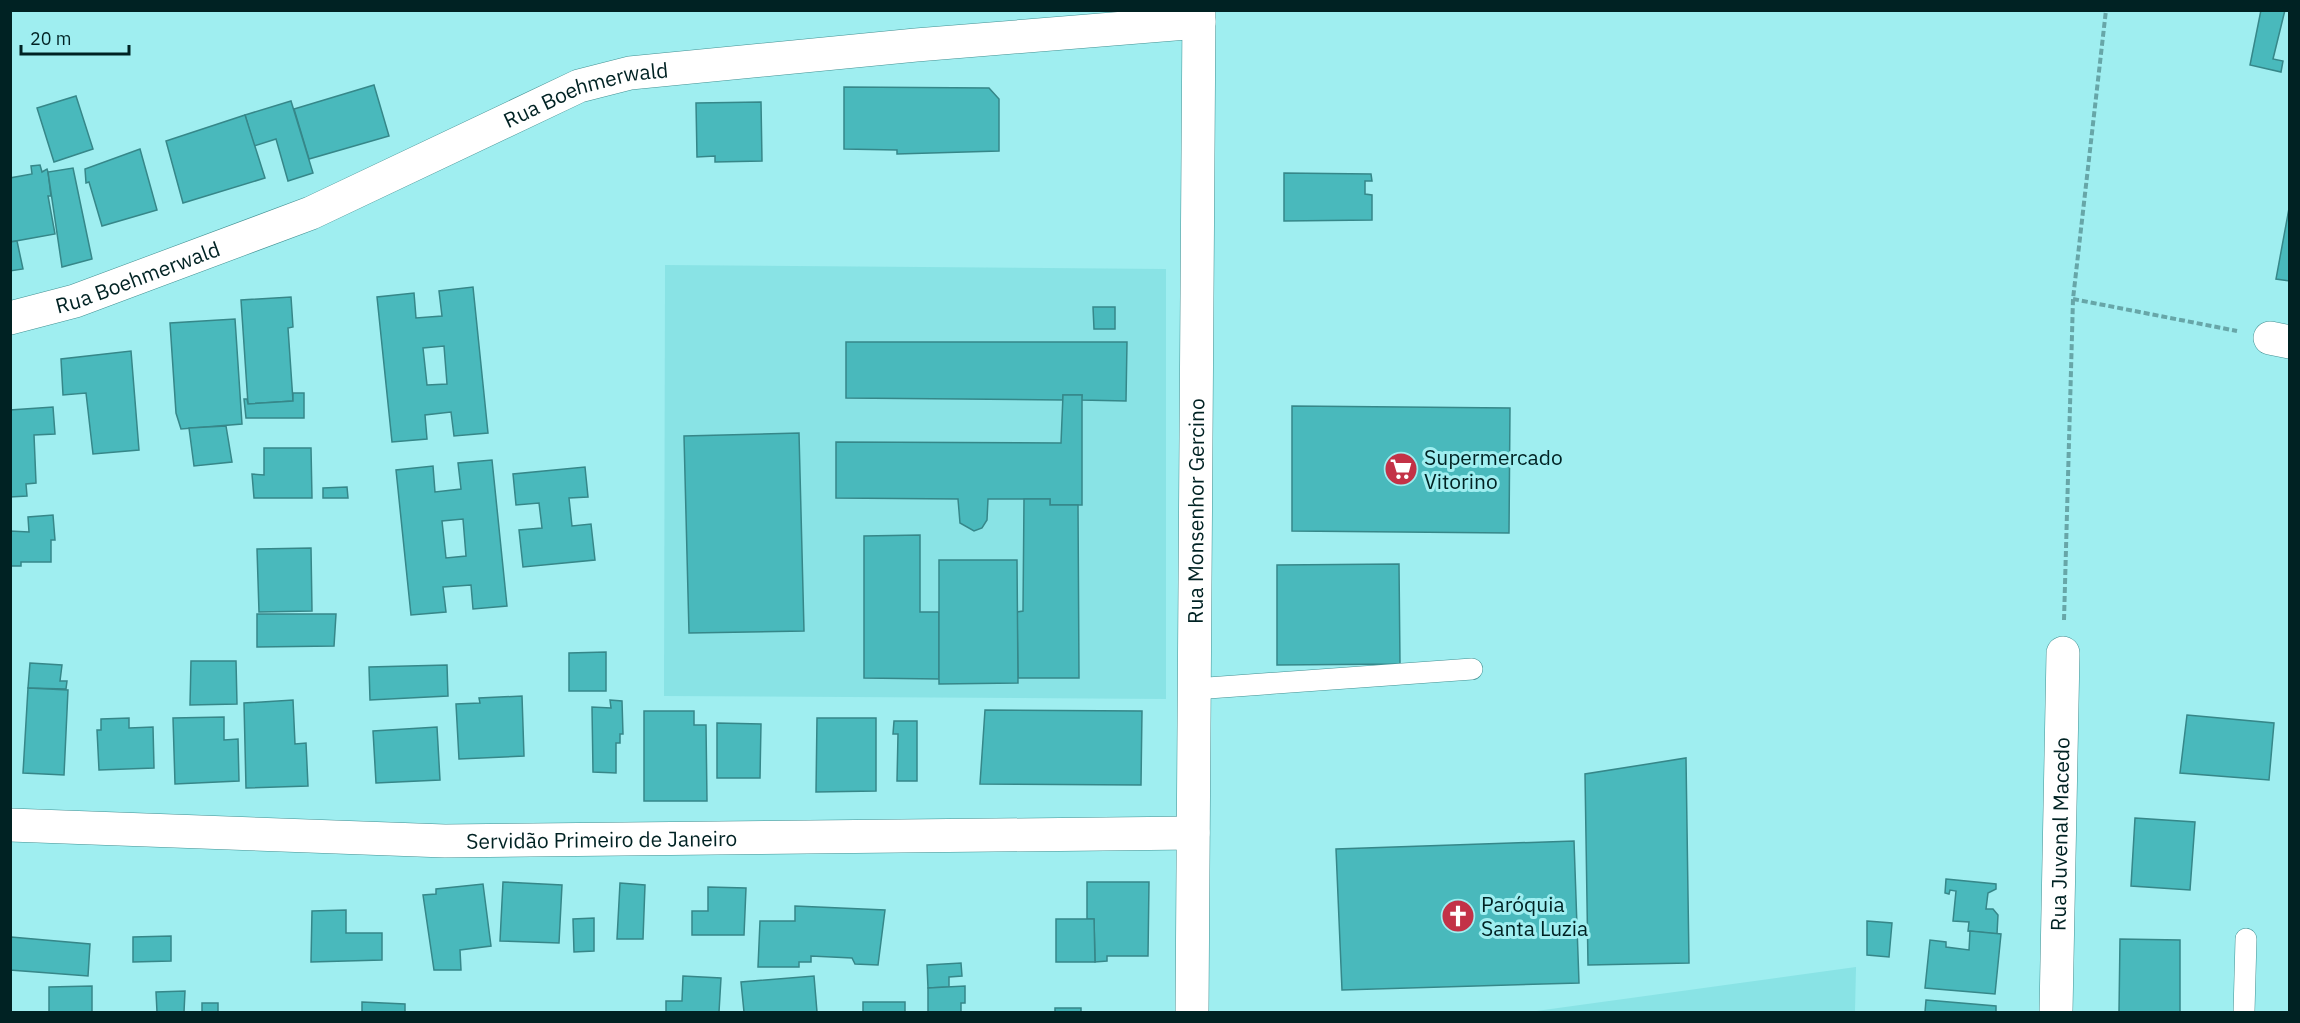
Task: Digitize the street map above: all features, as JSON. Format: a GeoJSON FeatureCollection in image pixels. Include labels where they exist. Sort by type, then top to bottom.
{"type":"FeatureCollection","features":[{"type":"Feature","properties":{"kind":"street","name":"Rua Boehmerwald"},"geometry":{"type":"LineString","coordinates":[[10,318],[75,301],[311,213],[579,86],[630,73],[1199,16]]}},
{"type":"Feature","properties":{"kind":"street","name":"Rua Monsenhor Gercino"},"geometry":{"type":"LineString","coordinates":[[1192,1012],[1199,16]]}},
{"type":"Feature","properties":{"kind":"street","name":"Rua Juvenal Macedo"},"geometry":{"type":"LineString","coordinates":[[2056,1012],[2063,653]]}},
{"type":"Feature","properties":{"kind":"street","name":"Servidão Primeiro de Janeiro"},"geometry":{"type":"LineString","coordinates":[[10,825],[445,841],[1193,833]]}},
{"type":"Feature","properties":{"kind":"lane"},"geometry":{"type":"LineString","coordinates":[[1194,688],[1472,669]]}},
{"type":"Feature","properties":{"kind":"lane"},"geometry":{"type":"LineString","coordinates":[[2244,1012],[2246,939]]}},
{"type":"Feature","properties":{"kind":"path"},"geometry":{"type":"LineString","coordinates":[[2063,653],[2073,299],[2106,10]]}},
{"type":"Feature","properties":{"kind":"path"},"geometry":{"type":"LineString","coordinates":[[2073,299],[2280,340]]}},
{"type":"Feature","properties":{"kind":"shaded area"},"geometry":{"type":"Polygon","coordinates":[[[665,265],[1166,269],[1166,699],[664,696],[665,265]]]}},
{"type":"Feature","properties":{"kind":"shaded area"},"geometry":{"type":"Polygon","coordinates":[[[1856,967],[1855,1012],[1529,1012],[1856,967]]]}},
{"type":"Feature","properties":{"kind":"building"},"geometry":{"type":"Polygon","coordinates":[[[2261,10],[2285,10],[2273,59],[2283,61],[2281,72],[2250,65],[2261,10]]]}},
{"type":"Feature","properties":{"kind":"building"},"geometry":{"type":"Polygon","coordinates":[[[374,85],[389,136],[309,159],[294,109],[374,85]]]}},
{"type":"Feature","properties":{"kind":"building"},"geometry":{"type":"Polygon","coordinates":[[[844,87],[989,88],[999,99],[999,151],[897,154],[897,150],[844,149],[844,87]]]}},
{"type":"Feature","properties":{"kind":"building"},"geometry":{"type":"Polygon","coordinates":[[[76,96],[93,149],[54,162],[37,108],[76,96]]]}},
{"type":"Feature","properties":{"kind":"building"},"geometry":{"type":"Polygon","coordinates":[[[291,101],[313,173],[288,181],[276,139],[254,146],[245,115],[291,101]]]}},
{"type":"Feature","properties":{"kind":"building"},"geometry":{"type":"Polygon","coordinates":[[[761,102],[762,161],[715,162],[715,156],[697,157],[696,103],[761,102]]]}},
{"type":"Feature","properties":{"kind":"building"},"geometry":{"type":"Polygon","coordinates":[[[245,115],[265,178],[183,203],[166,141],[245,115]]]}},
{"type":"Feature","properties":{"kind":"building"},"geometry":{"type":"Polygon","coordinates":[[[140,149],[157,210],[102,226],[89,182],[86,183],[85,169],[140,149]]]}},
{"type":"Feature","properties":{"kind":"building"},"geometry":{"type":"Polygon","coordinates":[[[40,165],[42,172],[47,169],[48,172],[51,196],[48,196],[55,234],[10,242],[10,178],[32,174],[31,166],[40,165]]]}},
{"type":"Feature","properties":{"kind":"building"},"geometry":{"type":"Polygon","coordinates":[[[73,168],[92,259],[62,267],[48,172],[73,168]]]}},
{"type":"Feature","properties":{"kind":"building"},"geometry":{"type":"Polygon","coordinates":[[[1284,173],[1371,174],[1372,181],[1365,181],[1365,194],[1372,195],[1372,220],[1284,221],[1284,173]]]}},
{"type":"Feature","properties":{"kind":"building"},"geometry":{"type":"Polygon","coordinates":[[[2290,203],[2290,281],[2276,279],[2290,203]]]}},
{"type":"Feature","properties":{"kind":"building"},"geometry":{"type":"Polygon","coordinates":[[[17,241],[23,269],[10,271],[10,242],[17,241]]]}},
{"type":"Feature","properties":{"kind":"building"},"geometry":{"type":"Polygon","coordinates":[[[473,287],[488,433],[454,436],[451,412],[425,415],[427,439],[392,442],[377,297],[414,293],[416,318],[442,316],[439,291],[473,287]],[[444,346],[423,348],[427,385],[447,384],[444,346]]]}},
{"type":"Feature","properties":{"kind":"building"},"geometry":{"type":"Polygon","coordinates":[[[291,297],[293,327],[288,328],[293,401],[248,404],[241,300],[291,297]]]}},
{"type":"Feature","properties":{"kind":"building"},"geometry":{"type":"Polygon","coordinates":[[[1093,307],[1115,307],[1115,329],[1094,329],[1093,307]]]}},
{"type":"Feature","properties":{"kind":"building"},"geometry":{"type":"Polygon","coordinates":[[[235,319],[242,424],[181,429],[176,413],[170,323],[235,319]]]}},
{"type":"Feature","properties":{"kind":"building"},"geometry":{"type":"Polygon","coordinates":[[[846,342],[1127,342],[1126,401],[1081,400],[1082,395],[1063,395],[1063,400],[846,398],[846,342]]]}},
{"type":"Feature","properties":{"kind":"building"},"geometry":{"type":"Polygon","coordinates":[[[131,351],[139,450],[93,454],[86,393],[63,395],[61,359],[131,351]]]}},
{"type":"Feature","properties":{"kind":"building"},"geometry":{"type":"Polygon","coordinates":[[[293,393],[304,393],[304,418],[246,418],[244,399],[247,399],[248,404],[293,401],[293,393]]]}},
{"type":"Feature","properties":{"kind":"building"},"geometry":{"type":"Polygon","coordinates":[[[1063,395],[1082,395],[1082,505],[1050,505],[1050,499],[988,499],[987,520],[982,528],[974,531],[960,523],[958,499],[836,498],[836,442],[1061,443],[1063,395]]]}},
{"type":"Feature","properties":{"kind":"building","name":"Supermercado Vitorino"},"geometry":{"type":"Polygon","coordinates":[[[1292,406],[1510,408],[1509,533],[1292,531],[1292,406]]]}},
{"type":"Feature","properties":{"kind":"building"},"geometry":{"type":"Polygon","coordinates":[[[53,407],[55,434],[34,435],[36,483],[26,484],[27,496],[10,497],[10,410],[53,407]]]}},
{"type":"Feature","properties":{"kind":"building"},"geometry":{"type":"Polygon","coordinates":[[[226,426],[232,462],[194,466],[189,428],[226,426]]]}},
{"type":"Feature","properties":{"kind":"building"},"geometry":{"type":"Polygon","coordinates":[[[799,433],[804,631],[689,633],[684,436],[799,433]]]}},
{"type":"Feature","properties":{"kind":"building"},"geometry":{"type":"Polygon","coordinates":[[[264,448],[311,448],[312,498],[254,498],[252,474],[264,475],[264,448]]]}},
{"type":"Feature","properties":{"kind":"building"},"geometry":{"type":"Polygon","coordinates":[[[492,460],[507,606],[473,609],[471,585],[443,587],[446,612],[411,615],[396,470],[433,466],[435,492],[461,489],[458,463],[492,460]],[[463,519],[442,521],[446,558],[466,556],[463,519]]]}},
{"type":"Feature","properties":{"kind":"building"},"geometry":{"type":"Polygon","coordinates":[[[585,467],[588,497],[569,498],[572,526],[591,524],[595,560],[523,567],[519,530],[542,528],[539,503],[516,505],[513,474],[585,467]]]}},
{"type":"Feature","properties":{"kind":"building"},"geometry":{"type":"Polygon","coordinates":[[[347,487],[348,498],[323,498],[323,488],[347,487]]]}},
{"type":"Feature","properties":{"kind":"building"},"geometry":{"type":"Polygon","coordinates":[[[1024,499],[1050,499],[1050,505],[1078,505],[1079,678],[1018,678],[1017,612],[1023,611],[1024,499]]]}},
{"type":"Feature","properties":{"kind":"building"},"geometry":{"type":"Polygon","coordinates":[[[53,515],[55,540],[51,540],[51,562],[21,562],[21,566],[10,566],[10,531],[29,532],[28,517],[53,515]]]}},
{"type":"Feature","properties":{"kind":"building"},"geometry":{"type":"Polygon","coordinates":[[[920,535],[920,612],[939,612],[939,679],[864,678],[864,536],[920,535]]]}},
{"type":"Feature","properties":{"kind":"building"},"geometry":{"type":"Polygon","coordinates":[[[311,548],[312,611],[259,612],[257,549],[311,548]]]}},
{"type":"Feature","properties":{"kind":"building"},"geometry":{"type":"Polygon","coordinates":[[[939,560],[1017,560],[1018,683],[939,684],[939,560]]]}},
{"type":"Feature","properties":{"kind":"building"},"geometry":{"type":"Polygon","coordinates":[[[1399,564],[1400,664],[1277,665],[1277,565],[1399,564]]]}},
{"type":"Feature","properties":{"kind":"building"},"geometry":{"type":"Polygon","coordinates":[[[257,614],[336,614],[334,646],[257,647],[257,614]]]}},
{"type":"Feature","properties":{"kind":"building"},"geometry":{"type":"Polygon","coordinates":[[[606,652],[606,691],[569,691],[569,653],[606,652]]]}},
{"type":"Feature","properties":{"kind":"building"},"geometry":{"type":"Polygon","coordinates":[[[191,661],[236,661],[237,704],[190,705],[191,661]]]}},
{"type":"Feature","properties":{"kind":"building"},"geometry":{"type":"Polygon","coordinates":[[[30,663],[62,665],[60,681],[67,681],[66,689],[28,688],[30,663]]]}},
{"type":"Feature","properties":{"kind":"building"},"geometry":{"type":"Polygon","coordinates":[[[447,665],[448,696],[370,700],[369,667],[447,665]]]}},
{"type":"Feature","properties":{"kind":"building"},"geometry":{"type":"Polygon","coordinates":[[[28,688],[68,690],[64,775],[23,773],[28,688]]]}},
{"type":"Feature","properties":{"kind":"building"},"geometry":{"type":"Polygon","coordinates":[[[522,696],[524,756],[459,759],[456,704],[480,703],[479,698],[522,696]]]}},
{"type":"Feature","properties":{"kind":"building"},"geometry":{"type":"Polygon","coordinates":[[[293,700],[295,744],[306,743],[308,786],[246,788],[244,703],[293,700]]]}},
{"type":"Feature","properties":{"kind":"building"},"geometry":{"type":"Polygon","coordinates":[[[610,700],[622,701],[623,734],[620,734],[620,743],[616,743],[616,773],[593,772],[592,707],[611,708],[610,700]]]}},
{"type":"Feature","properties":{"kind":"building"},"geometry":{"type":"Polygon","coordinates":[[[985,710],[1142,711],[1141,785],[980,784],[985,710]]]}},
{"type":"Feature","properties":{"kind":"building"},"geometry":{"type":"Polygon","coordinates":[[[644,711],[694,711],[694,725],[706,725],[707,801],[644,801],[644,711]]]}},
{"type":"Feature","properties":{"kind":"building"},"geometry":{"type":"Polygon","coordinates":[[[2187,715],[2274,723],[2269,780],[2180,773],[2187,715]]]}},
{"type":"Feature","properties":{"kind":"building"},"geometry":{"type":"Polygon","coordinates":[[[224,717],[224,740],[238,739],[239,781],[175,784],[173,718],[224,717]]]}},
{"type":"Feature","properties":{"kind":"building"},"geometry":{"type":"Polygon","coordinates":[[[129,718],[129,728],[153,727],[154,768],[99,770],[97,730],[101,730],[101,719],[129,718]]]}},
{"type":"Feature","properties":{"kind":"building"},"geometry":{"type":"Polygon","coordinates":[[[817,718],[876,718],[876,791],[816,792],[817,718]]]}},
{"type":"Feature","properties":{"kind":"building"},"geometry":{"type":"Polygon","coordinates":[[[894,721],[917,721],[917,781],[897,781],[898,734],[893,734],[894,721]]]}},
{"type":"Feature","properties":{"kind":"building"},"geometry":{"type":"Polygon","coordinates":[[[717,723],[761,724],[760,778],[717,778],[717,723]]]}},
{"type":"Feature","properties":{"kind":"building"},"geometry":{"type":"Polygon","coordinates":[[[437,727],[440,780],[376,783],[373,731],[437,727]]]}},
{"type":"Feature","properties":{"kind":"building"},"geometry":{"type":"Polygon","coordinates":[[[1686,758],[1689,963],[1588,965],[1585,774],[1686,758]]]}},
{"type":"Feature","properties":{"kind":"building"},"geometry":{"type":"Polygon","coordinates":[[[2135,818],[2195,822],[2190,890],[2131,886],[2135,818]]]}},
{"type":"Feature","properties":{"kind":"building","name":"Paróquia Santa Luzia"},"geometry":{"type":"Polygon","coordinates":[[[1574,841],[1579,983],[1342,990],[1336,849],[1574,841]]]}},
{"type":"Feature","properties":{"kind":"building"},"geometry":{"type":"Polygon","coordinates":[[[1946,879],[1996,884],[1996,889],[1988,893],[1986,909],[1993,909],[1998,915],[1997,934],[1968,931],[1969,922],[1953,921],[1956,891],[1950,890],[1949,894],[1945,893],[1946,879]]]}},
{"type":"Feature","properties":{"kind":"building"},"geometry":{"type":"Polygon","coordinates":[[[503,882],[562,885],[559,943],[500,941],[503,882]]]}},
{"type":"Feature","properties":{"kind":"building"},"geometry":{"type":"Polygon","coordinates":[[[1087,882],[1149,882],[1148,956],[1107,956],[1107,961],[1095,962],[1094,919],[1087,919],[1087,882]]]}},
{"type":"Feature","properties":{"kind":"building"},"geometry":{"type":"Polygon","coordinates":[[[620,883],[645,885],[643,939],[617,939],[620,883]]]}},
{"type":"Feature","properties":{"kind":"building"},"geometry":{"type":"Polygon","coordinates":[[[483,884],[491,946],[460,950],[461,970],[434,970],[423,895],[436,894],[436,889],[483,884]]]}},
{"type":"Feature","properties":{"kind":"building"},"geometry":{"type":"Polygon","coordinates":[[[708,887],[746,888],[744,935],[692,935],[692,911],[708,911],[708,887]]]}},
{"type":"Feature","properties":{"kind":"building"},"geometry":{"type":"Polygon","coordinates":[[[795,906],[885,910],[878,965],[855,964],[852,958],[811,956],[811,962],[799,962],[799,967],[758,967],[760,921],[795,921],[795,906]]]}},
{"type":"Feature","properties":{"kind":"building"},"geometry":{"type":"Polygon","coordinates":[[[346,910],[346,933],[382,933],[382,960],[311,962],[312,911],[346,910]]]}},
{"type":"Feature","properties":{"kind":"building"},"geometry":{"type":"Polygon","coordinates":[[[594,918],[594,951],[574,952],[573,919],[594,918]]]}},
{"type":"Feature","properties":{"kind":"building"},"geometry":{"type":"Polygon","coordinates":[[[1056,919],[1094,919],[1095,962],[1056,962],[1056,919]]]}},
{"type":"Feature","properties":{"kind":"building"},"geometry":{"type":"Polygon","coordinates":[[[1867,921],[1892,923],[1889,957],[1867,955],[1867,921]]]}},
{"type":"Feature","properties":{"kind":"building"},"geometry":{"type":"Polygon","coordinates":[[[1970,931],[2001,934],[1995,994],[1925,988],[1930,940],[1946,942],[1946,947],[1969,950],[1970,931]]]}},
{"type":"Feature","properties":{"kind":"building"},"geometry":{"type":"Polygon","coordinates":[[[171,936],[171,961],[133,962],[133,937],[171,936]]]}},
{"type":"Feature","properties":{"kind":"building"},"geometry":{"type":"Polygon","coordinates":[[[11,937],[90,944],[88,976],[10,970],[11,937]]]}},
{"type":"Feature","properties":{"kind":"building"},"geometry":{"type":"Polygon","coordinates":[[[2120,939],[2180,940],[2180,1012],[2119,1012],[2120,939]]]}},
{"type":"Feature","properties":{"kind":"building"},"geometry":{"type":"Polygon","coordinates":[[[961,963],[962,976],[949,977],[949,987],[928,988],[927,965],[961,963]]]}},
{"type":"Feature","properties":{"kind":"building"},"geometry":{"type":"Polygon","coordinates":[[[683,976],[721,978],[719,1012],[666,1012],[666,1001],[682,1001],[683,976]]]}},
{"type":"Feature","properties":{"kind":"building"},"geometry":{"type":"Polygon","coordinates":[[[814,976],[817,1012],[744,1012],[741,982],[814,976]]]}},
{"type":"Feature","properties":{"kind":"building"},"geometry":{"type":"Polygon","coordinates":[[[92,986],[92,1012],[49,1012],[49,987],[92,986]]]}},
{"type":"Feature","properties":{"kind":"building"},"geometry":{"type":"Polygon","coordinates":[[[965,986],[965,1003],[961,1003],[961,1012],[928,1012],[928,988],[965,986]]]}},
{"type":"Feature","properties":{"kind":"building"},"geometry":{"type":"Polygon","coordinates":[[[185,991],[184,1012],[157,1012],[156,992],[185,991]]]}},
{"type":"Feature","properties":{"kind":"building"},"geometry":{"type":"Polygon","coordinates":[[[1926,1000],[1996,1006],[1996,1012],[1925,1012],[1926,1000]]]}},
{"type":"Feature","properties":{"kind":"building"},"geometry":{"type":"Polygon","coordinates":[[[362,1002],[405,1004],[405,1012],[362,1012],[362,1002]]]}},
{"type":"Feature","properties":{"kind":"building"},"geometry":{"type":"Polygon","coordinates":[[[863,1002],[905,1002],[905,1012],[863,1012],[863,1002]]]}},
{"type":"Feature","properties":{"kind":"building"},"geometry":{"type":"Polygon","coordinates":[[[202,1003],[218,1003],[218,1012],[202,1012],[202,1003]]]}},
{"type":"Feature","properties":{"kind":"building"},"geometry":{"type":"Polygon","coordinates":[[[1055,1008],[1081,1008],[1081,1012],[1055,1012],[1055,1008]]]}},
{"type":"Feature","properties":{"kind":"place","name":"Supermercado Vitorino"},"geometry":{"type":"Point","coordinates":[1401,469]}},
{"type":"Feature","properties":{"kind":"place","name":"Paróquia Santa Luzia"},"geometry":{"type":"Point","coordinates":[1458,916]}}]}
